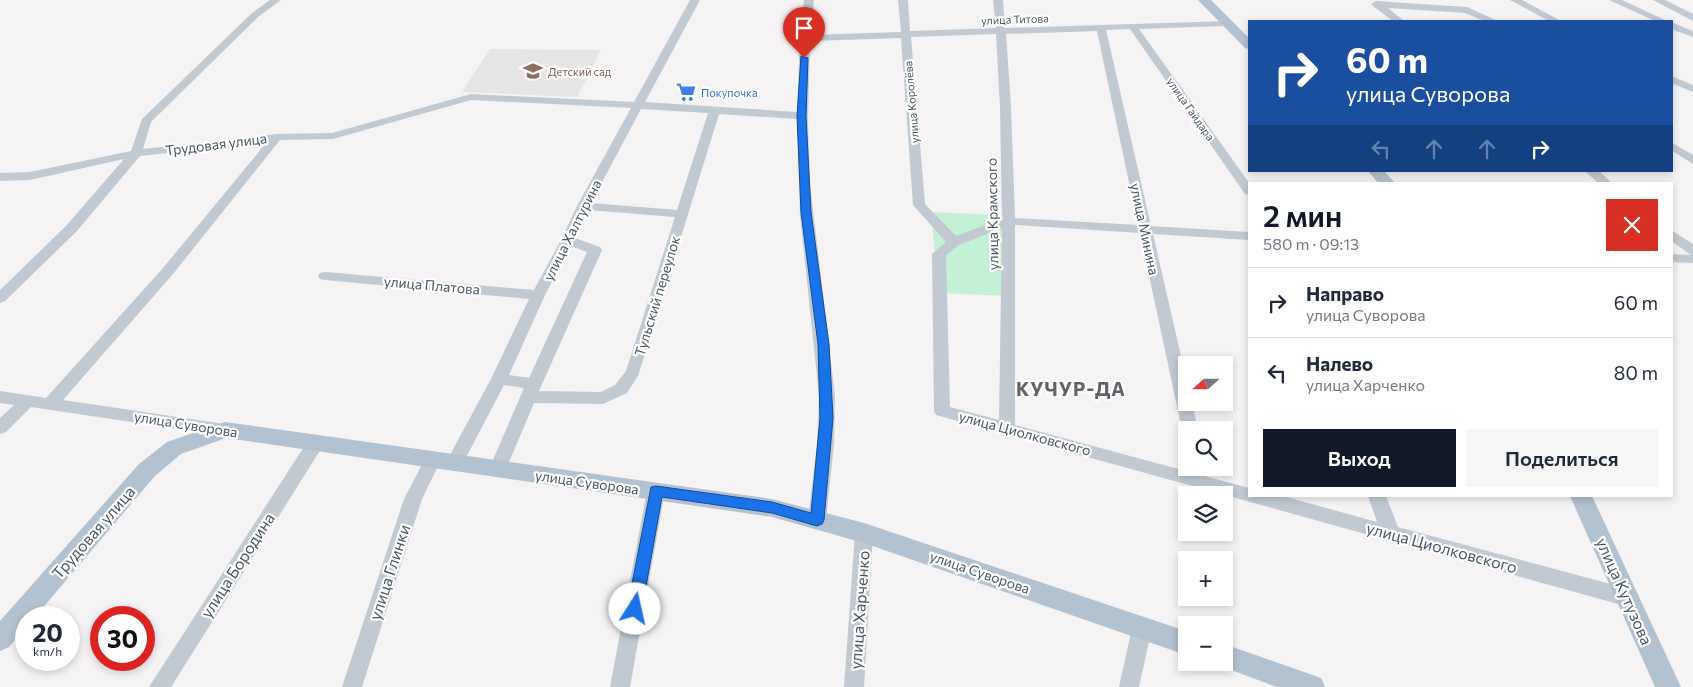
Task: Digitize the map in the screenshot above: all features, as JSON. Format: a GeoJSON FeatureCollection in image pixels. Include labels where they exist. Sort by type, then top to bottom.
{"type":"FeatureCollection","features":[{"type":"Feature","properties":{"kind":"main road"},"geometry":{"type":"LineString","coordinates":[[1204,0],[1248,45]]}},
{"type":"Feature","properties":{"kind":"main road"},"geometry":{"type":"LineString","coordinates":[[1376,172],[1386,182]]}},
{"type":"Feature","properties":{"kind":"main road","name":"улица Суворова"},"geometry":{"type":"LineString","coordinates":[[225,430],[772,508],[864,533],[1178,641]]}},
{"type":"Feature","properties":{"kind":"main road","name":"Трудовая улица"},"geometry":{"type":"LineString","coordinates":[[0,639],[147,470],[174,448],[225,430]]}},
{"type":"Feature","properties":{"kind":"main road","name":"улица Кутузова"},"geometry":{"type":"LineString","coordinates":[[1582,497],[1668,687]]}},
{"type":"Feature","properties":{"kind":"main road"},"geometry":{"type":"LineString","coordinates":[[1233,659],[1312,687]]}},
{"type":"Feature","properties":{"kind":"street"},"geometry":{"type":"LineString","coordinates":[[0,298],[71,229],[136,153],[146,121],[255,15],[276,0]]}},
{"type":"Feature","properties":{"kind":"street","name":"улица Халтурина"},"geometry":{"type":"LineString","coordinates":[[443,462],[499,379],[538,295],[568,240],[583,206],[695,0]]}},
{"type":"Feature","properties":{"kind":"street"},"geometry":{"type":"LineString","coordinates":[[809,0],[801,116],[806,212],[824,344],[827,418],[817,520]]}},
{"type":"Feature","properties":{"kind":"street","name":"улица Королёва"},"geometry":{"type":"LineString","coordinates":[[903,0],[919,205],[954,242]]}},
{"type":"Feature","properties":{"kind":"street","name":"улица Крамского"},"geometry":{"type":"LineString","coordinates":[[998,0],[1002,33],[1008,221],[1007,429]]}},
{"type":"Feature","properties":{"kind":"street"},"geometry":{"type":"LineString","coordinates":[[1515,0],[1554,20]]}},
{"type":"Feature","properties":{"kind":"street"},"geometry":{"type":"LineString","coordinates":[[1614,0],[1660,20]]}},
{"type":"Feature","properties":{"kind":"street"},"geometry":{"type":"LineString","coordinates":[[1658,0],[1693,18]]}},
{"type":"Feature","properties":{"kind":"street"},"geometry":{"type":"LineString","coordinates":[[1375,3],[1398,20]]}},
{"type":"Feature","properties":{"kind":"street"},"geometry":{"type":"LineString","coordinates":[[1375,3],[1467,10],[1491,20]]}},
{"type":"Feature","properties":{"kind":"street","name":"улица Титова"},"geometry":{"type":"LineString","coordinates":[[805,38],[1002,33],[1226,23]]}},
{"type":"Feature","properties":{"kind":"street"},"geometry":{"type":"LineString","coordinates":[[1673,26],[1693,34]]}},
{"type":"Feature","properties":{"kind":"street","name":"улица Гайдара"},"geometry":{"type":"LineString","coordinates":[[1133,27],[1248,190]]}},
{"type":"Feature","properties":{"kind":"street","name":"улица Минина"},"geometry":{"type":"LineString","coordinates":[[1101,28],[1188,421]]}},
{"type":"Feature","properties":{"kind":"street"},"geometry":{"type":"LineString","coordinates":[[1673,80],[1693,89]]}},
{"type":"Feature","properties":{"kind":"street"},"geometry":{"type":"LineString","coordinates":[[277,137],[333,136],[472,97],[637,105],[801,116]]}},
{"type":"Feature","properties":{"kind":"street","name":"Тульский переулок"},"geometry":{"type":"LineString","coordinates":[[499,379],[531,390],[603,398],[621,389],[633,372],[715,110]]}},
{"type":"Feature","properties":{"kind":"street","name":"Трудовая улица"},"geometry":{"type":"LineString","coordinates":[[0,178],[30,176],[136,153],[277,137]]}},
{"type":"Feature","properties":{"kind":"street","name":"Трудовая улица"},"geometry":{"type":"LineString","coordinates":[[50,404],[168,270],[277,137]]}},
{"type":"Feature","properties":{"kind":"street"},"geometry":{"type":"LineString","coordinates":[[1673,146],[1693,160]]}},
{"type":"Feature","properties":{"kind":"street"},"geometry":{"type":"LineString","coordinates":[[1592,172],[1605,182]]}},
{"type":"Feature","properties":{"kind":"street"},"geometry":{"type":"LineString","coordinates":[[583,206],[683,214]]}},
{"type":"Feature","properties":{"kind":"street"},"geometry":{"type":"LineString","coordinates":[[954,242],[1008,221],[1248,236]]}},
{"type":"Feature","properties":{"kind":"street"},"geometry":{"type":"LineString","coordinates":[[1673,236],[1693,251]]}},
{"type":"Feature","properties":{"kind":"street"},"geometry":{"type":"LineString","coordinates":[[498,469],[531,390],[595,250],[568,240]]}},
{"type":"Feature","properties":{"kind":"street","name":"улица Циолковского"},"geometry":{"type":"LineString","coordinates":[[954,242],[939,254],[942,410],[1007,429],[1178,470]]}},
{"type":"Feature","properties":{"kind":"street"},"geometry":{"type":"LineString","coordinates":[[1673,258],[1693,259]]}},
{"type":"Feature","properties":{"kind":"street","name":"улица Платова"},"geometry":{"type":"LineString","coordinates":[[325,276],[538,295]]}},
{"type":"Feature","properties":{"kind":"street","name":"улица Суворова"},"geometry":{"type":"LineString","coordinates":[[0,397],[225,430]]}},
{"type":"Feature","properties":{"kind":"street"},"geometry":{"type":"LineString","coordinates":[[0,428],[29,400]]}},
{"type":"Feature","properties":{"kind":"street","name":"улица Бородина"},"geometry":{"type":"LineString","coordinates":[[159,687],[316,444]]}},
{"type":"Feature","properties":{"kind":"street","name":"улица Глинки"},"geometry":{"type":"LineString","coordinates":[[352,687],[413,499],[443,462]]}},
{"type":"Feature","properties":{"kind":"street","name":"улица Циолковского"},"geometry":{"type":"LineString","coordinates":[[1202,476],[1248,495]]}},
{"type":"Feature","properties":{"kind":"street"},"geometry":{"type":"LineString","coordinates":[[620,687],[656,491]]}},
{"type":"Feature","properties":{"kind":"street","name":"улица Циолковского"},"geometry":{"type":"LineString","coordinates":[[1258,497],[1629,598]]}},
{"type":"Feature","properties":{"kind":"street"},"geometry":{"type":"LineString","coordinates":[[1377,497],[1391,534]]}},
{"type":"Feature","properties":{"kind":"street","name":"улица Харченко"},"geometry":{"type":"LineString","coordinates":[[854,687],[864,533]]}},
{"type":"Feature","properties":{"kind":"street"},"geometry":{"type":"LineString","coordinates":[[1129,687],[1142,628]]}},
{"type":"Feature","properties":{"kind":"shaded area","name":"Детский сад"},"geometry":{"type":"Polygon","coordinates":[[[490,49],[601,50],[577,97],[462,92],[490,49]]]}},
{"type":"Feature","properties":{"kind":"green space"},"geometry":{"type":"Polygon","coordinates":[[[931,212],[998,215],[1008,221],[1008,296],[939,293],[931,212]]]}},
{"type":"Feature","properties":{"kind":"place","name":"Детский сад"},"geometry":{"type":"Point","coordinates":[533,71]}},
{"type":"Feature","properties":{"kind":"place","name":"Покупочка"},"geometry":{"type":"Point","coordinates":[686,92]}},
{"type":"Feature","properties":{"kind":"district","name":"КУЧУР-ДА"},"geometry":{"type":"Point","coordinates":[1071,388]}},
{"type":"Feature","properties":{"kind":"route"},"geometry":{"type":"LineString","coordinates":[[635,609],[656,491],[772,508],[817,520],[827,418],[824,344],[809,247],[806,212],[801,116],[804,58]]}}]}
